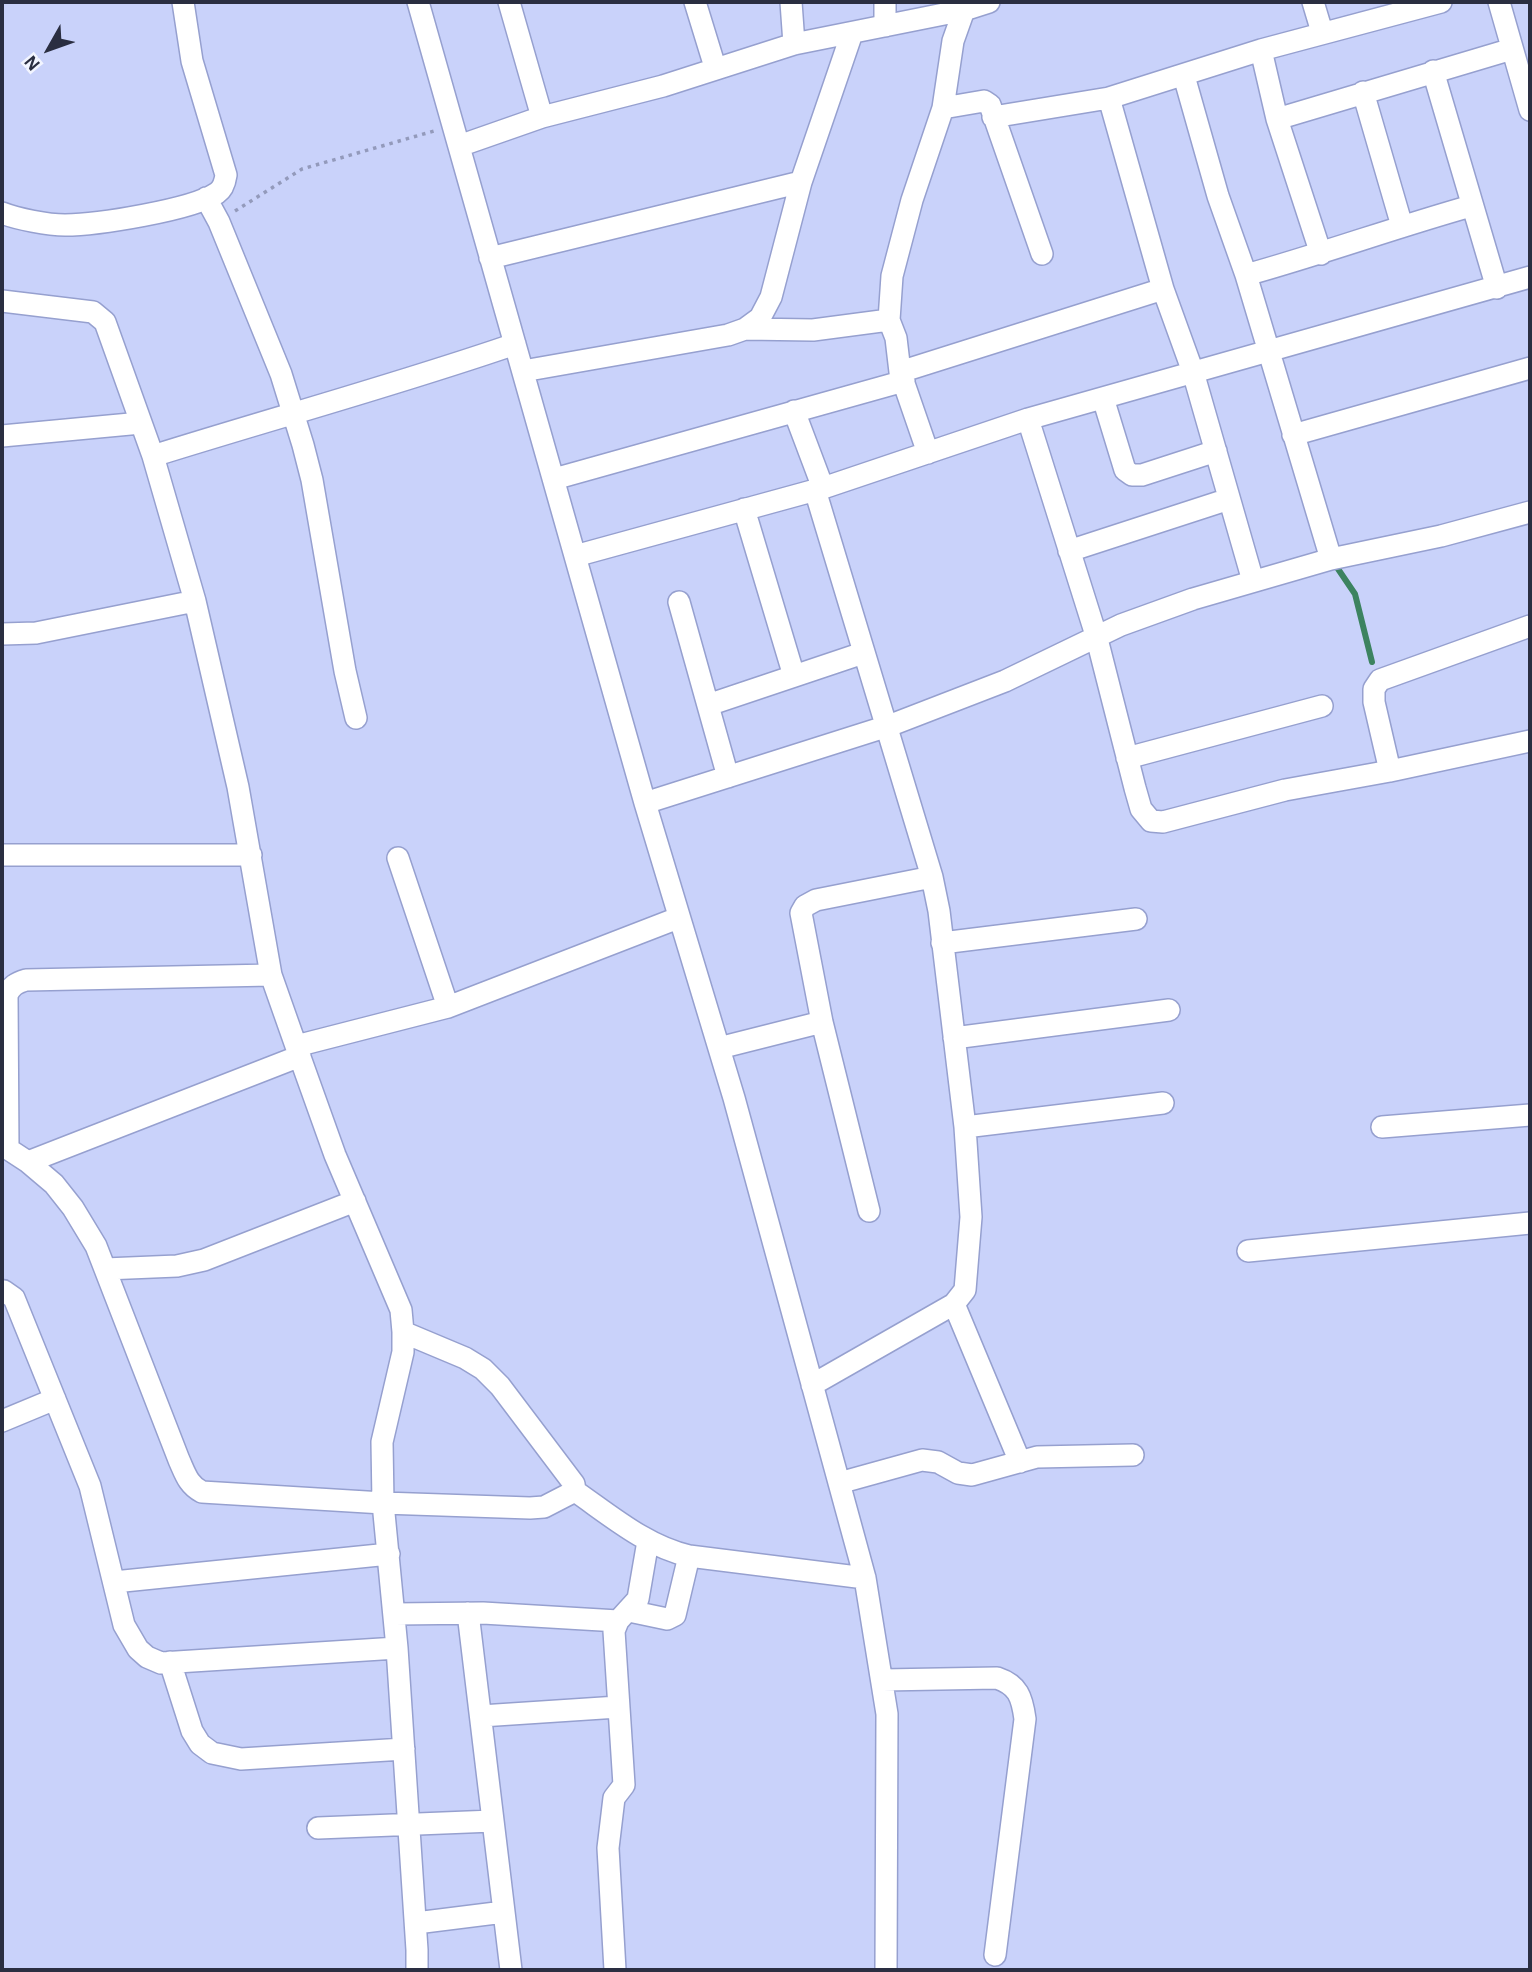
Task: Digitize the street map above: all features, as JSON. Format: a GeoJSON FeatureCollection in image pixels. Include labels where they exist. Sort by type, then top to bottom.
{"type":"FeatureCollection","features":[{"type":"Feature","properties":{"kind":"street"},"geometry":{"type":"LineString","coordinates":[[2,213],[62,225],[100,224],[192,204],[218,193],[224,185],[226,175],[192,61],[183,2]]}},
{"type":"Feature","properties":{"kind":"street"},"geometry":{"type":"LineString","coordinates":[[418,2],[678,918],[719,1048],[865,1578],[887,1714],[887,1970]]}},
{"type":"Feature","properties":{"kind":"street"},"geometry":{"type":"LineString","coordinates":[[509,2],[542,117]]}},
{"type":"Feature","properties":{"kind":"street"},"geometry":{"type":"LineString","coordinates":[[695,2],[715,67]]}},
{"type":"Feature","properties":{"kind":"street"},"geometry":{"type":"LineString","coordinates":[[791,2],[794,44]]}},
{"type":"Feature","properties":{"kind":"street"},"geometry":{"type":"LineString","coordinates":[[885,2],[885,26]]}},
{"type":"Feature","properties":{"kind":"street"},"geometry":{"type":"LineString","coordinates":[[457,139],[663,86],[715,67],[794,44],[964,10],[989,2]]}},
{"type":"Feature","properties":{"kind":"street"},"geometry":{"type":"LineString","coordinates":[[1313,2],[1322,32]]}},
{"type":"Feature","properties":{"kind":"street"},"geometry":{"type":"LineString","coordinates":[[993,117],[1109,98],[1322,32],[1441,2]]}},
{"type":"Feature","properties":{"kind":"street"},"geometry":{"type":"LineString","coordinates":[[1499,2],[1530,110]]}},
{"type":"Feature","properties":{"kind":"street"},"geometry":{"type":"LineString","coordinates":[[928,453],[902,377],[896,338],[890,320],[892,276],[912,200],[943,108],[949,61],[964,10]]}},
{"type":"Feature","properties":{"kind":"street"},"geometry":{"type":"LineString","coordinates":[[523,371],[728,335],[745,329],[760,318],[771,297],[802,182],[852,33]]}},
{"type":"Feature","properties":{"kind":"street"},"geometry":{"type":"LineString","coordinates":[[1277,119],[1512,49]]}},
{"type":"Feature","properties":{"kind":"street"},"geometry":{"type":"LineString","coordinates":[[1261,50],[1277,119],[1321,254]]}},
{"type":"Feature","properties":{"kind":"street"},"geometry":{"type":"LineString","coordinates":[[1433,71],[1497,288]]}},
{"type":"Feature","properties":{"kind":"street"},"geometry":{"type":"LineString","coordinates":[[1184,76],[1218,196],[1246,275],[1331,559]]}},
{"type":"Feature","properties":{"kind":"street"},"geometry":{"type":"LineString","coordinates":[[1363,92],[1402,226]]}},
{"type":"Feature","properties":{"kind":"street"},"geometry":{"type":"LineString","coordinates":[[1109,98],[1163,289],[1193,372],[1253,582]]}},
{"type":"Feature","properties":{"kind":"street"},"geometry":{"type":"LineString","coordinates":[[943,108],[984,101],[990,105],[1042,254]]}},
{"type":"Feature","properties":{"kind":"street"},"geometry":{"type":"LineString","coordinates":[[490,258],[802,182]]}},
{"type":"Feature","properties":{"kind":"street"},"geometry":{"type":"LineString","coordinates":[[205,198],[219,222],[281,374],[293,412],[312,480],[345,671],[356,718]]}},
{"type":"Feature","properties":{"kind":"street"},"geometry":{"type":"LineString","coordinates":[[1246,275],[1471,206]]}},
{"type":"Feature","properties":{"kind":"street"},"geometry":{"type":"LineString","coordinates":[[575,556],[819,489],[1028,419],[1530,277]]}},
{"type":"Feature","properties":{"kind":"street"},"geometry":{"type":"LineString","coordinates":[[554,479],[794,411],[1163,289]]}},
{"type":"Feature","properties":{"kind":"street"},"geometry":{"type":"LineString","coordinates":[[2,301],[93,312],[105,322],[153,456],[195,601],[239,787],[271,975],[355,1201],[401,1310],[403,1352],[382,1442],[383,1503],[395,1614],[417,1970]]}},
{"type":"Feature","properties":{"kind":"street"},"geometry":{"type":"LineString","coordinates":[[745,329],[813,330],[890,320]]}},
{"type":"Feature","properties":{"kind":"street"},"geometry":{"type":"LineString","coordinates":[[153,456],[293,412],[419,377],[515,344]]}},
{"type":"Feature","properties":{"kind":"street"},"geometry":{"type":"LineString","coordinates":[[1293,435],[1530,368]]}},
{"type":"Feature","properties":{"kind":"street"},"geometry":{"type":"LineString","coordinates":[[1103,398],[1125,470],[1132,475],[1142,475],[1216,451]]}},
{"type":"Feature","properties":{"kind":"street"},"geometry":{"type":"LineString","coordinates":[[794,411],[819,489],[863,653],[932,877],[965,1127],[971,1217],[965,1290],[954,1304],[813,1385]]}},
{"type":"Feature","properties":{"kind":"street"},"geometry":{"type":"LineString","coordinates":[[1028,419],[1096,635],[1142,809],[1152,821],[1163,822],[1285,790],[1530,741]]}},
{"type":"Feature","properties":{"kind":"street"},"geometry":{"type":"LineString","coordinates":[[2,436],[141,423]]}},
{"type":"Feature","properties":{"kind":"street"},"geometry":{"type":"LineString","coordinates":[[1069,551],[1229,499]]}},
{"type":"Feature","properties":{"kind":"street"},"geometry":{"type":"LineString","coordinates":[[744,509],[794,676]]}},
{"type":"Feature","properties":{"kind":"street"},"geometry":{"type":"LineString","coordinates":[[645,803],[885,727],[1005,681],[1096,635],[1193,599],[1331,559],[1441,536],[1530,512]]}},
{"type":"Feature","properties":{"kind":"street"},"geometry":{"type":"LineString","coordinates":[[2,634],[36,633],[195,601]]}},
{"type":"Feature","properties":{"kind":"street"},"geometry":{"type":"LineString","coordinates":[[679,602],[728,777]]}},
{"type":"Feature","properties":{"kind":"street"},"geometry":{"type":"LineString","coordinates":[[1390,771],[1374,702],[1374,689],[1380,680],[1530,626]]}},
{"type":"Feature","properties":{"kind":"street"},"geometry":{"type":"LineString","coordinates":[[708,705],[863,653]]}},
{"type":"Feature","properties":{"kind":"street"},"geometry":{"type":"LineString","coordinates":[[1127,758],[1322,706]]}},
{"type":"Feature","properties":{"kind":"street"},"geometry":{"type":"LineString","coordinates":[[2,855],[251,855]]}},
{"type":"Feature","properties":{"kind":"street"},"geometry":{"type":"LineString","coordinates":[[398,858],[449,1007]]}},
{"type":"Feature","properties":{"kind":"street"},"geometry":{"type":"LineString","coordinates":[[869,1211],[822,1022],[801,914],[805,906],[816,900],[932,877]]}},
{"type":"Feature","properties":{"kind":"street"},"geometry":{"type":"LineString","coordinates":[[28,1162],[298,1051],[449,1007],[678,918]]}},
{"type":"Feature","properties":{"kind":"street"},"geometry":{"type":"LineString","coordinates":[[942,943],[1136,919]]}},
{"type":"Feature","properties":{"kind":"street"},"geometry":{"type":"LineString","coordinates":[[271,975],[26,980],[10,988],[6,995],[5,1147],[54,1184],[74,1208],[96,1246],[188,1480],[194,1488],[202,1492],[383,1503],[544,1507],[575,1491]]}},
{"type":"Feature","properties":{"kind":"street"},"geometry":{"type":"LineString","coordinates":[[954,1038],[1169,1010]]}},
{"type":"Feature","properties":{"kind":"street"},"geometry":{"type":"LineString","coordinates":[[719,1048],[822,1022]]}},
{"type":"Feature","properties":{"kind":"street"},"geometry":{"type":"LineString","coordinates":[[965,1127],[1163,1102]]}},
{"type":"Feature","properties":{"kind":"street"},"geometry":{"type":"LineString","coordinates":[[1382,1127],[1530,1115]]}},
{"type":"Feature","properties":{"kind":"street"},"geometry":{"type":"LineString","coordinates":[[105,1269],[177,1266],[204,1259],[355,1201]]}},
{"type":"Feature","properties":{"kind":"street"},"geometry":{"type":"LineString","coordinates":[[1248,1251],[1530,1223]]}},
{"type":"Feature","properties":{"kind":"street"},"geometry":{"type":"LineString","coordinates":[[2,1292],[14,1297],[90,1486],[124,1625],[138,1649],[147,1657],[161,1663],[397,1648]]}},
{"type":"Feature","properties":{"kind":"street"},"geometry":{"type":"LineString","coordinates":[[954,1304],[1020,1462]]}},
{"type":"Feature","properties":{"kind":"street"},"geometry":{"type":"LineString","coordinates":[[403,1332],[464,1357],[483,1369],[500,1386],[573,1484],[575,1491],[648,1541],[667,1551],[689,1556],[865,1578]]}},
{"type":"Feature","properties":{"kind":"street"},"geometry":{"type":"LineString","coordinates":[[2,1421],[55,1399]]}},
{"type":"Feature","properties":{"kind":"street"},"geometry":{"type":"LineString","coordinates":[[839,1483],[922,1460],[938,1462],[958,1473],[972,1475],[1050,1456],[1133,1455]]}},
{"type":"Feature","properties":{"kind":"street"},"geometry":{"type":"LineString","coordinates":[[615,1970],[608,1849],[614,1798],[624,1785],[614,1631],[638,1599],[648,1541]]}},
{"type":"Feature","properties":{"kind":"street"},"geometry":{"type":"LineString","coordinates":[[114,1582],[389,1554]]}},
{"type":"Feature","properties":{"kind":"street"},"geometry":{"type":"LineString","coordinates":[[395,1614],[468,1613],[667,1619],[675,1615],[689,1556]]}},
{"type":"Feature","properties":{"kind":"street"},"geometry":{"type":"LineString","coordinates":[[468,1613],[511,1970]]}},
{"type":"Feature","properties":{"kind":"street"},"geometry":{"type":"LineString","coordinates":[[170,1662],[192,1731],[200,1744],[212,1753],[242,1759],[404,1749]]}},
{"type":"Feature","properties":{"kind":"street"},"geometry":{"type":"LineString","coordinates":[[883,1680],[997,1678],[1011,1682],[1017,1690],[1025,1718],[995,1955]]}},
{"type":"Feature","properties":{"kind":"street"},"geometry":{"type":"LineString","coordinates":[[481,1716],[618,1707]]}},
{"type":"Feature","properties":{"kind":"street"},"geometry":{"type":"LineString","coordinates":[[318,1828],[493,1821]]}},
{"type":"Feature","properties":{"kind":"street"},"geometry":{"type":"LineString","coordinates":[[416,1923],[504,1912]]}},
{"type":"Feature","properties":{"kind":"path"},"geometry":{"type":"LineString","coordinates":[[219,222],[302,169],[438,130],[457,139]]}},
{"type":"Feature","properties":{"kind":"waterway"},"geometry":{"type":"LineString","coordinates":[[1334,563],[1355,594],[1372,662]]}}]}
